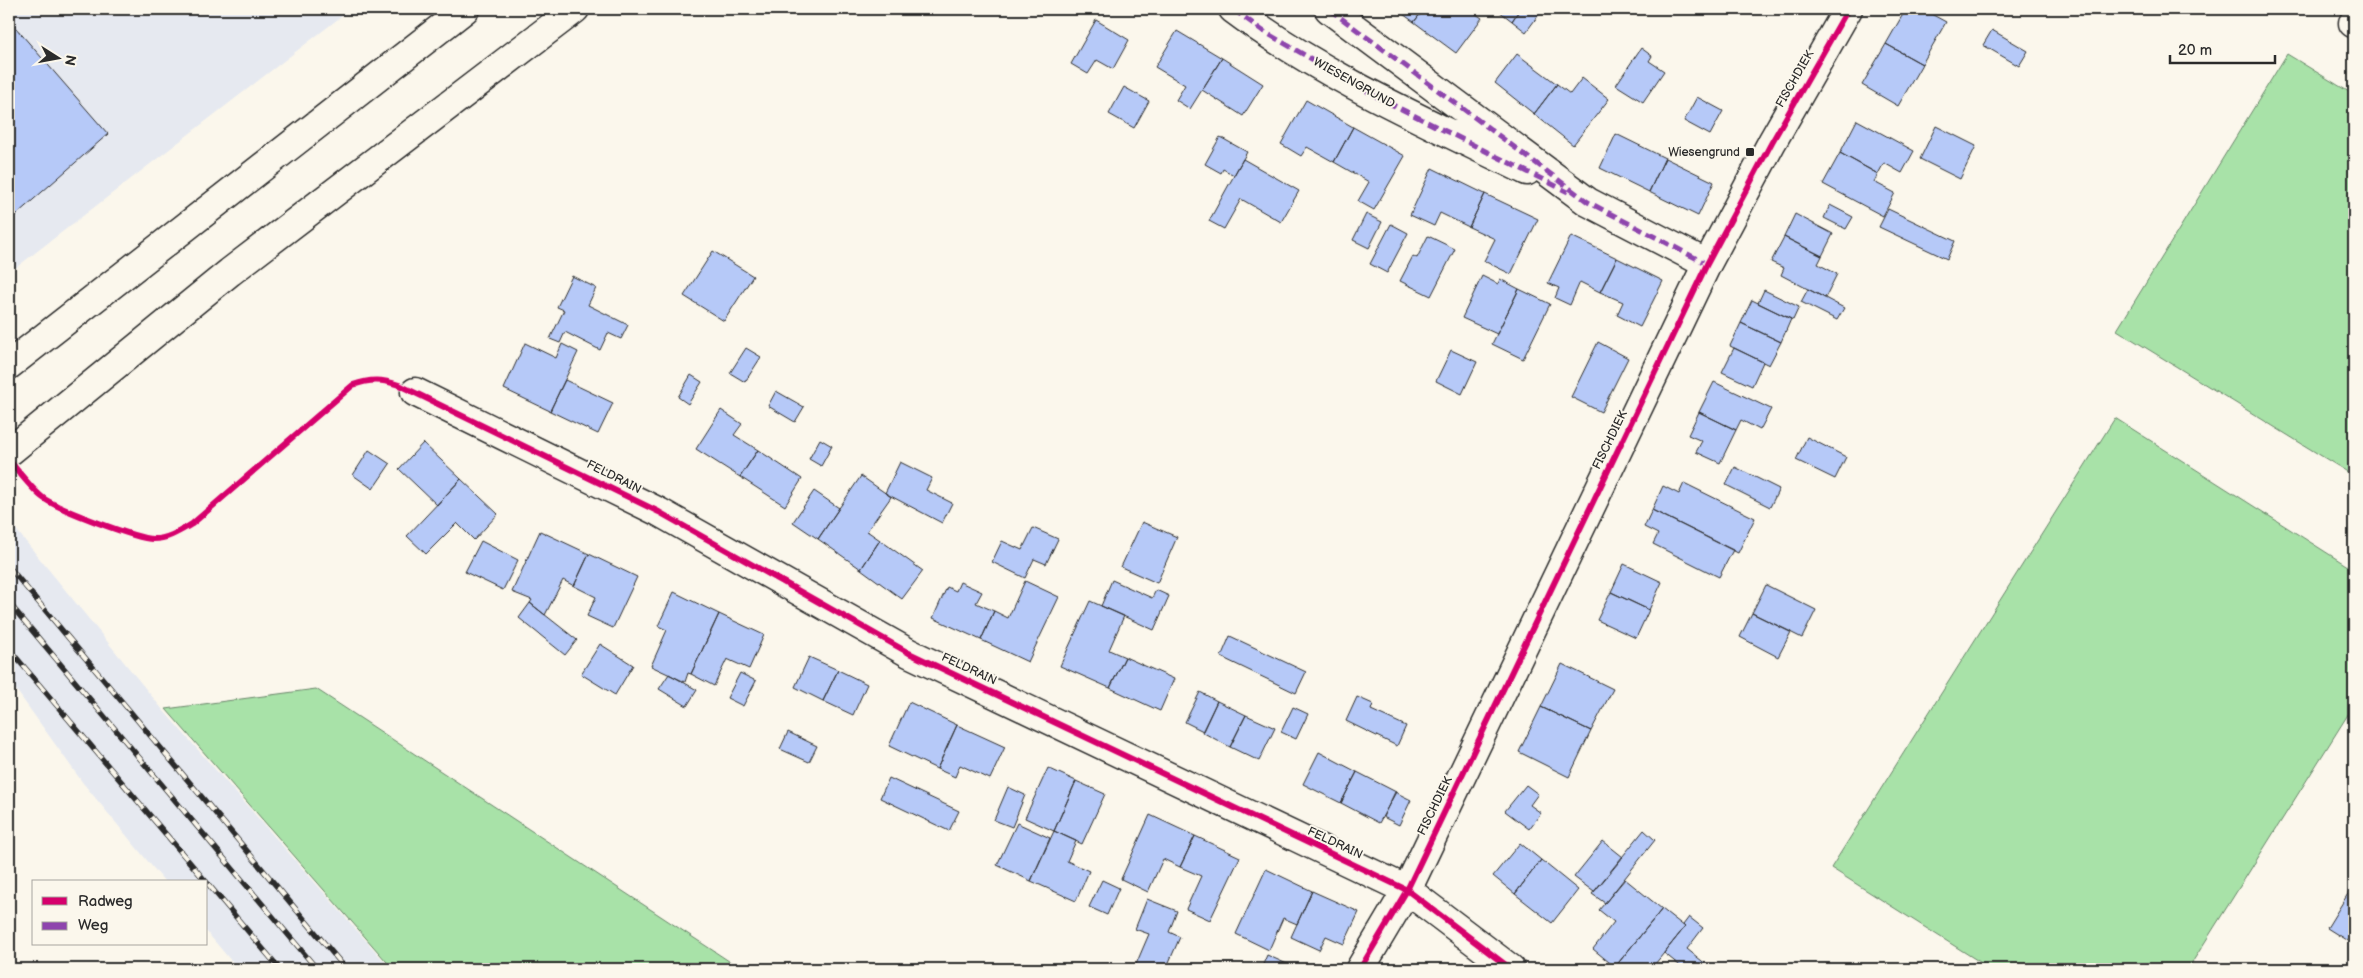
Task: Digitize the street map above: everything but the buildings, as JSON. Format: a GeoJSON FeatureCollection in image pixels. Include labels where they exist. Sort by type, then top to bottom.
{"type":"FeatureCollection","features":[{"type":"Feature","properties":{"kind":"main road"},"geometry":{"type":"LineString","coordinates":[[9,365],[302,134],[465,9]]}},
{"type":"Feature","properties":{"kind":"main road"},"geometry":{"type":"LineString","coordinates":[[9,452],[230,272],[575,9]]}},
{"type":"Feature","properties":{"kind":"main road","name":"WIESENGRUND"},"geometry":{"type":"LineString","coordinates":[[1233,9],[1263,31],[1379,98],[1588,202],[1706,264]]}},
{"type":"Feature","properties":{"kind":"main road","name":"WIESENGRUND"},"geometry":{"type":"LineString","coordinates":[[1329,9],[1588,202]]}},
{"type":"Feature","properties":{"kind":"main road","name":"FISCHDIEK"},"geometry":{"type":"LineString","coordinates":[[1360,969],[1407,890],[1706,264],[1772,142],[1848,9]]}},
{"type":"Feature","properties":{"kind":"main road","name":"FELDRAIN"},"geometry":{"type":"LineString","coordinates":[[415,392],[659,512],[901,649],[1407,890],[1511,969]]}},
{"type":"Feature","properties":{"kind":"shaded area"},"geometry":{"type":"Polygon","coordinates":[[[9,9],[351,9],[9,273],[9,9]]]}},
{"type":"Feature","properties":{"kind":"shaded area"},"geometry":{"type":"Polygon","coordinates":[[[9,521],[163,710],[391,969],[238,969],[208,933],[208,880],[163,880],[83,783],[9,680],[9,521]]]}},
{"type":"Feature","properties":{"kind":"green space"},"geometry":{"type":"Polygon","coordinates":[[[2287,54],[2354,95],[2354,476],[2117,330],[2287,54]]]}},
{"type":"Feature","properties":{"kind":"green space"},"geometry":{"type":"Polygon","coordinates":[[[2115,418],[2354,570],[2354,705],[2188,969],[1991,969],[1831,868],[2115,418]]]}},
{"type":"Feature","properties":{"kind":"green space"},"geometry":{"type":"Polygon","coordinates":[[[316,689],[741,969],[393,969],[166,709],[316,689]]]}},
{"type":"Feature","properties":{"kind":"railway"},"geometry":{"type":"LineString","coordinates":[[9,567],[346,969]]}},
{"type":"Feature","properties":{"kind":"railway"},"geometry":{"type":"LineString","coordinates":[[9,603],[317,969]]}},
{"type":"Feature","properties":{"kind":"railway"},"geometry":{"type":"LineString","coordinates":[[9,649],[205,880]]}},
{"type":"Feature","properties":{"kind":"railway"},"geometry":{"type":"LineString","coordinates":[[208,884],[280,969]]}},
{"type":"Feature","properties":{"kind":"marked path"},"geometry":{"type":"LineString","coordinates":[[1233,9],[1263,31],[1379,98],[1568,192]]}},
{"type":"Feature","properties":{"kind":"marked path"},"geometry":{"type":"LineString","coordinates":[[1329,9],[1588,202],[1707,264]]}},
{"type":"Feature","properties":{"kind":"cycle path"},"geometry":{"type":"LineString","coordinates":[[1360,969],[1407,890],[1707,264],[1772,142],[1848,9]]}},
{"type":"Feature","properties":{"kind":"cycle path"},"geometry":{"type":"LineString","coordinates":[[9,460],[33,489],[50,502],[114,529],[144,538],[164,538],[192,524],[353,385],[376,380],[399,385],[659,512],[909,653],[1407,890],[1511,969]]}},
{"type":"Feature","properties":{"kind":"place","name":"Wiesengrund"},"geometry":{"type":"Point","coordinates":[1750,152]}}]}
